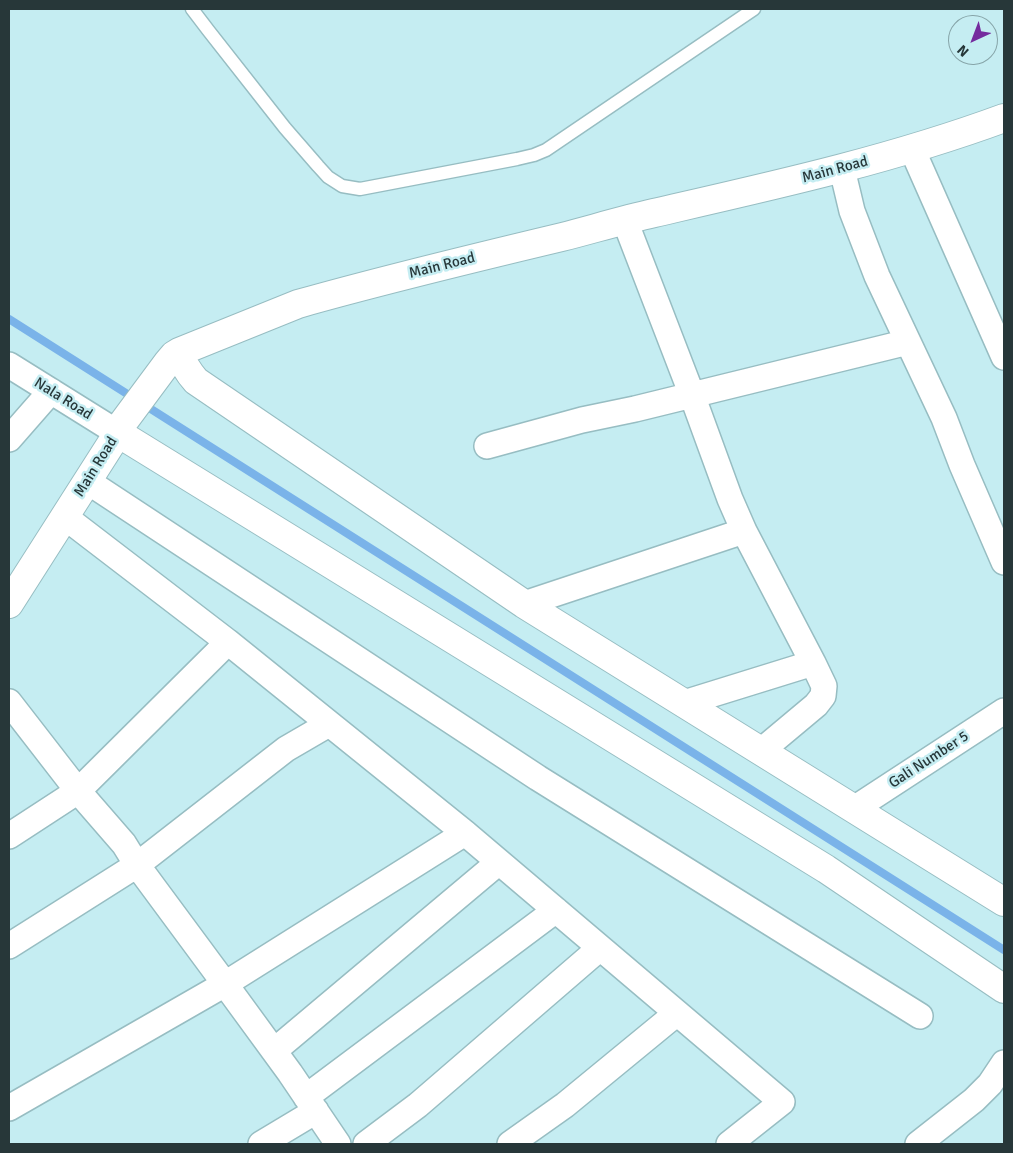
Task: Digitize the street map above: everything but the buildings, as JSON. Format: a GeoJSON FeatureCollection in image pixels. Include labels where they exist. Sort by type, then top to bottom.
{"type":"FeatureCollection","features":[{"type":"Feature","properties":{"kind":"street","name":"Main Road"},"geometry":{"type":"LineString","coordinates":[[9,604],[120,428],[173,357],[298,304],[412,273],[625,220],[768,188],[887,157],[1003,123]]}},
{"type":"Feature","properties":{"kind":"street"},"geometry":{"type":"LineString","coordinates":[[912,149],[1004,357]]}},
{"type":"Feature","properties":{"kind":"street"},"geometry":{"type":"LineString","coordinates":[[842,168],[852,211],[877,276],[944,418],[1004,562]]}},
{"type":"Feature","properties":{"kind":"street"},"geometry":{"type":"LineString","coordinates":[[625,220],[730,499],[744,531],[824,686],[823,696],[816,705],[762,751]]}},
{"type":"Feature","properties":{"kind":"street"},"geometry":{"type":"LineString","coordinates":[[487,446],[582,420],[635,409],[908,342]]}},
{"type":"Feature","properties":{"kind":"street"},"geometry":{"type":"LineString","coordinates":[[173,357],[183,364],[196,381],[524,604],[1004,902]]}},
{"type":"Feature","properties":{"kind":"street","name":"Nala Road"},"geometry":{"type":"LineString","coordinates":[[9,365],[51,391],[120,428]]}},
{"type":"Feature","properties":{"kind":"street"},"geometry":{"type":"LineString","coordinates":[[9,439],[51,391]]}},
{"type":"Feature","properties":{"kind":"street"},"geometry":{"type":"LineString","coordinates":[[120,428],[826,869],[1004,989]]}},
{"type":"Feature","properties":{"kind":"street"},"geometry":{"type":"LineString","coordinates":[[88,481],[538,778],[920,1016]]}},
{"type":"Feature","properties":{"kind":"street"},"geometry":{"type":"LineString","coordinates":[[64,517],[228,642],[464,833],[782,1102],[729,1144]]}},
{"type":"Feature","properties":{"kind":"street"},"geometry":{"type":"LineString","coordinates":[[524,604],[744,531]]}},
{"type":"Feature","properties":{"kind":"street"},"geometry":{"type":"LineString","coordinates":[[9,836],[78,791],[228,642]]}},
{"type":"Feature","properties":{"kind":"street"},"geometry":{"type":"LineString","coordinates":[[684,703],[813,663]]}},
{"type":"Feature","properties":{"kind":"street"},"geometry":{"type":"LineString","coordinates":[[9,702],[78,791],[124,844],[136,865],[226,984],[338,1144]]}},
{"type":"Feature","properties":{"kind":"street","name":"Gali Number 5"},"geometry":{"type":"LineString","coordinates":[[854,809],[1004,711]]}},
{"type":"Feature","properties":{"kind":"street"},"geometry":{"type":"LineString","coordinates":[[9,946],[136,865],[286,749],[330,724]]}},
{"type":"Feature","properties":{"kind":"street"},"geometry":{"type":"LineString","coordinates":[[9,1108],[226,984],[464,833]]}},
{"type":"Feature","properties":{"kind":"street"},"geometry":{"type":"LineString","coordinates":[[274,1051],[499,862]]}},
{"type":"Feature","properties":{"kind":"street"},"geometry":{"type":"LineString","coordinates":[[261,1144],[556,910]]}},
{"type":"Feature","properties":{"kind":"street"},"geometry":{"type":"LineString","coordinates":[[366,1144],[418,1105],[600,948]]}},
{"type":"Feature","properties":{"kind":"street"},"geometry":{"type":"LineString","coordinates":[[510,1144],[565,1105],[677,1012]]}},
{"type":"Feature","properties":{"kind":"street"},"geometry":{"type":"LineString","coordinates":[[918,1144],[974,1100],[990,1084],[1004,1064]]}},
{"type":"Feature","properties":{"kind":"lane"},"geometry":{"type":"LineString","coordinates":[[192,9],[285,128],[328,177],[342,186],[360,189],[516,159],[546,150],[754,9]]}},
{"type":"Feature","properties":{"kind":"waterway"},"geometry":{"type":"LineString","coordinates":[[9,319],[1004,950]]}}]}
